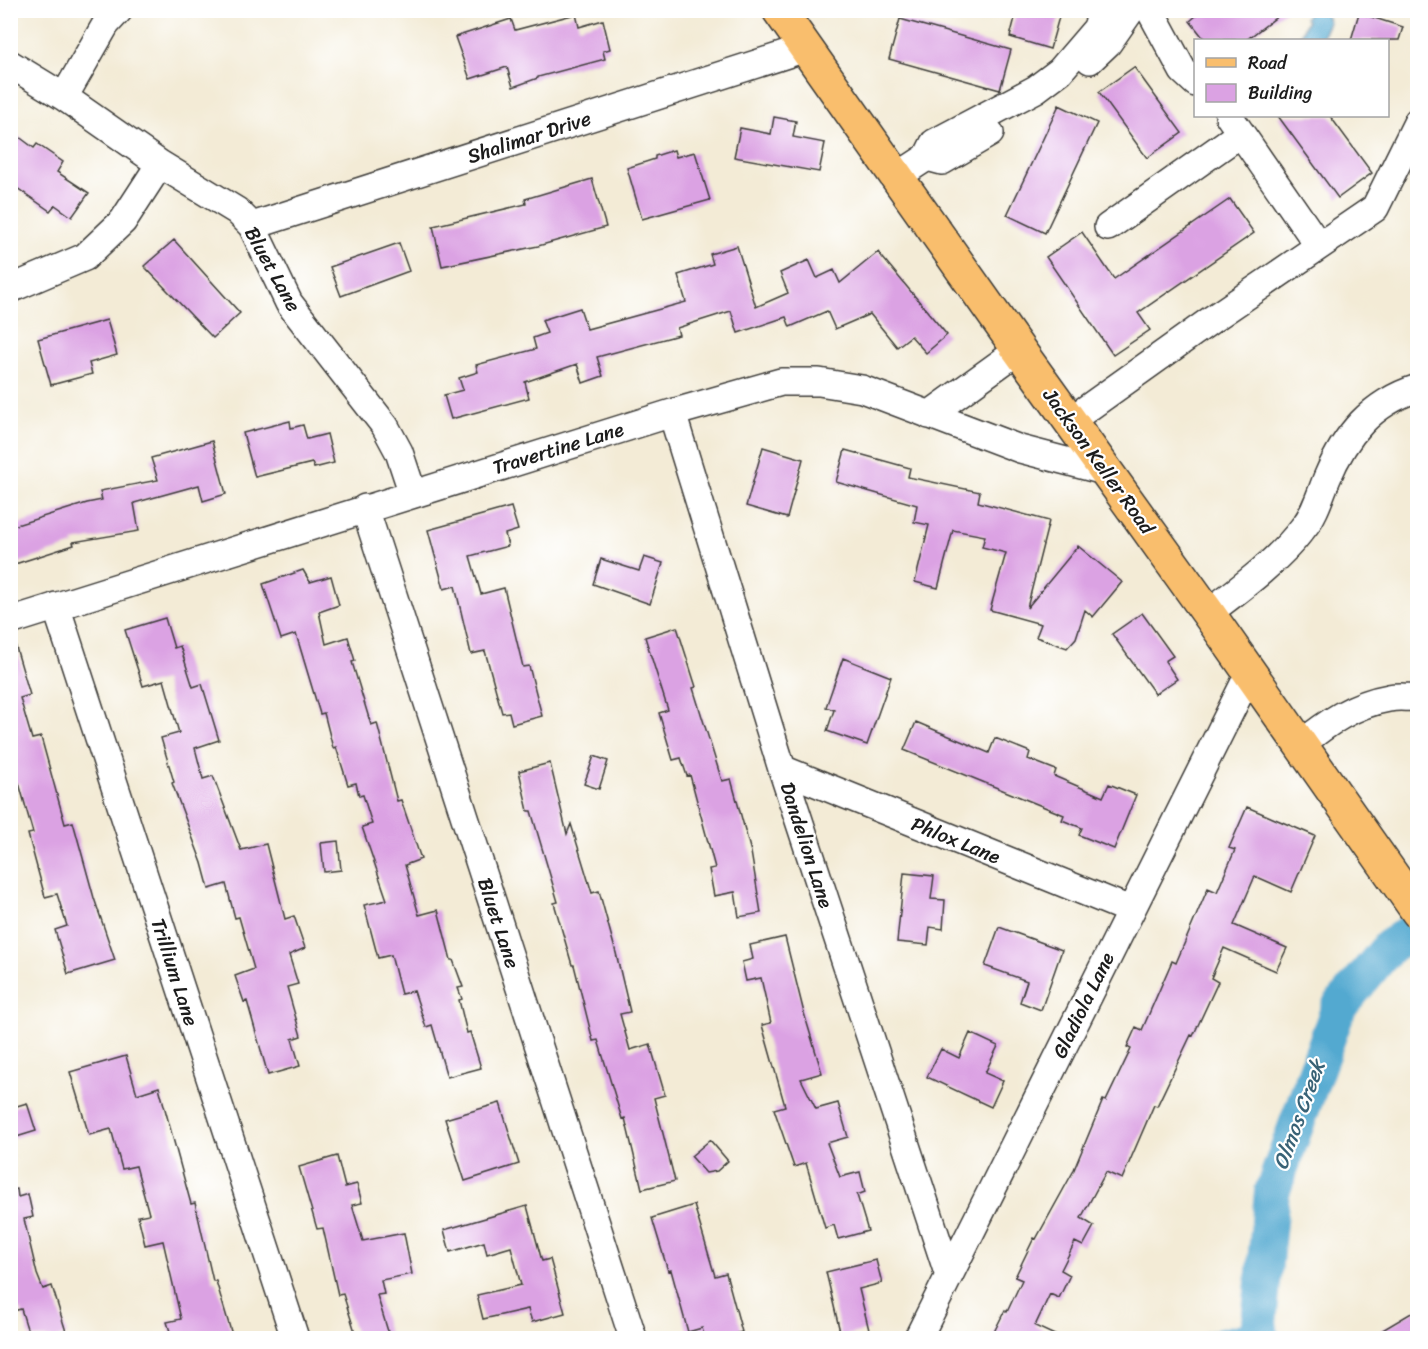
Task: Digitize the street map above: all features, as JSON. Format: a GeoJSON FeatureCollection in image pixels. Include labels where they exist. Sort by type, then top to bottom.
{"type":"FeatureCollection","features":[{"type":"Feature","properties":{"kind":"main road","name":"Jackson Keller Road"},"geometry":{"type":"LineString","coordinates":[[779,10],[1418,912]]}},
{"type":"Feature","properties":{"kind":"street"},"geometry":{"type":"LineString","coordinates":[[64,97],[106,24],[118,10]]}},
{"type":"Feature","properties":{"kind":"street"},"geometry":{"type":"LineString","coordinates":[[898,176],[927,157],[942,161],[1039,105],[1069,81],[1108,43],[1128,11],[1194,81]]}},
{"type":"Feature","properties":{"kind":"street","name":"Shalimar Drive"},"geometry":{"type":"LineString","coordinates":[[252,226],[806,48]]}},
{"type":"Feature","properties":{"kind":"street","name":"Bluet Lane"},"geometry":{"type":"LineString","coordinates":[[10,64],[64,97],[160,164],[237,212],[252,226],[289,303],[385,426],[399,452],[413,494]]}},
{"type":"Feature","properties":{"kind":"street"},"geometry":{"type":"LineString","coordinates":[[1071,420],[1375,208],[1418,121]]}},
{"type":"Feature","properties":{"kind":"street"},"geometry":{"type":"LineString","coordinates":[[1108,227],[1235,124],[1319,246]]}},
{"type":"Feature","properties":{"kind":"street"},"geometry":{"type":"LineString","coordinates":[[10,289],[85,257],[123,220],[160,164]]}},
{"type":"Feature","properties":{"kind":"street"},"geometry":{"type":"LineString","coordinates":[[929,415],[1019,350]]}},
{"type":"Feature","properties":{"kind":"street","name":"Travertine Lane"},"geometry":{"type":"LineString","coordinates":[[10,621],[672,412],[782,382],[819,382],[862,389],[1020,449],[1108,472]]}},
{"type":"Feature","properties":{"kind":"street"},"geometry":{"type":"LineString","coordinates":[[1208,613],[1267,566],[1304,527],[1314,511],[1336,457],[1355,427],[1377,409],[1405,392],[1418,388]]}},
{"type":"Feature","properties":{"kind":"street","name":"Dandelion Lane"},"geometry":{"type":"LineString","coordinates":[[672,412],[782,769],[949,1276]]}},
{"type":"Feature","properties":{"kind":"street","name":"Bluet Lane"},"geometry":{"type":"LineString","coordinates":[[365,508],[633,1338]]}},
{"type":"Feature","properties":{"kind":"street","name":"Trillium Lane"},"geometry":{"type":"LineString","coordinates":[[56,606],[295,1338]]}},
{"type":"Feature","properties":{"kind":"street","name":"Gladiola Lane"},"geometry":{"type":"LineString","coordinates":[[918,1338],[1250,672]]}},
{"type":"Feature","properties":{"kind":"street"},"geometry":{"type":"LineString","coordinates":[[1300,745],[1324,725],[1360,705],[1391,697],[1416,695]]}},
{"type":"Feature","properties":{"kind":"street","name":"Phlox Lane"},"geometry":{"type":"LineString","coordinates":[[782,769],[1130,910]]}},
{"type":"Feature","properties":{"kind":"water"},"geometry":{"type":"Polygon","coordinates":[[[1309,12],[1324,12],[1329,22],[1321,39],[1298,39],[1309,12]]]}},
{"type":"Feature","properties":{"kind":"building"},"geometry":{"type":"Polygon","coordinates":[[[1017,10],[1061,10],[1050,49],[1010,37],[1017,10]]]}},
{"type":"Feature","properties":{"kind":"building"},"geometry":{"type":"Polygon","coordinates":[[[1203,10],[1286,10],[1247,39],[1204,39],[1190,21],[1203,10]]]}},
{"type":"Feature","properties":{"kind":"building"},"geometry":{"type":"Polygon","coordinates":[[[1359,13],[1403,27],[1399,40],[1351,39],[1359,13]]]}},
{"type":"Feature","properties":{"kind":"building"},"geometry":{"type":"Polygon","coordinates":[[[576,14],[579,27],[603,20],[610,49],[603,51],[605,59],[538,77],[513,87],[507,67],[470,79],[455,37],[511,19],[515,30],[576,14]]]}},
{"type":"Feature","properties":{"kind":"building"},"geometry":{"type":"Polygon","coordinates":[[[900,19],[1011,50],[1000,90],[889,59],[900,19]]]}},
{"type":"Feature","properties":{"kind":"building"},"geometry":{"type":"Polygon","coordinates":[[[1134,67],[1182,133],[1147,158],[1099,92],[1134,67]]]}},
{"type":"Feature","properties":{"kind":"building"},"geometry":{"type":"Polygon","coordinates":[[[1059,105],[1097,123],[1045,233],[1007,215],[1059,105]]]}},
{"type":"Feature","properties":{"kind":"building"},"geometry":{"type":"Polygon","coordinates":[[[774,117],[796,121],[793,137],[825,143],[819,172],[734,157],[740,128],[771,134],[774,117]]]}},
{"type":"Feature","properties":{"kind":"building"},"geometry":{"type":"Polygon","coordinates":[[[1279,117],[1331,117],[1372,173],[1338,198],[1279,117]]]}},
{"type":"Feature","properties":{"kind":"building"},"geometry":{"type":"Polygon","coordinates":[[[10,130],[34,148],[37,144],[63,162],[57,172],[89,193],[72,217],[55,205],[50,211],[10,183],[10,130]]]}},
{"type":"Feature","properties":{"kind":"building"},"geometry":{"type":"Polygon","coordinates":[[[674,150],[676,157],[695,152],[710,200],[642,219],[627,168],[674,150]]]}},
{"type":"Feature","properties":{"kind":"building"},"geometry":{"type":"Polygon","coordinates":[[[592,179],[606,227],[538,246],[442,266],[433,226],[526,204],[525,199],[592,179]]]}},
{"type":"Feature","properties":{"kind":"building"},"geometry":{"type":"Polygon","coordinates":[[[1230,199],[1254,233],[1138,313],[1150,330],[1113,355],[1046,257],[1082,232],[1114,279],[1230,199]]]}},
{"type":"Feature","properties":{"kind":"building"},"geometry":{"type":"Polygon","coordinates":[[[174,240],[240,313],[213,338],[144,266],[174,240]]]}},
{"type":"Feature","properties":{"kind":"building"},"geometry":{"type":"Polygon","coordinates":[[[399,243],[409,271],[341,296],[330,267],[399,243]]]}},
{"type":"Feature","properties":{"kind":"building"},"geometry":{"type":"Polygon","coordinates":[[[737,246],[756,307],[788,293],[780,273],[809,260],[817,278],[834,270],[840,283],[878,252],[947,335],[926,353],[911,336],[897,347],[870,314],[835,329],[827,311],[790,327],[786,317],[738,333],[731,311],[677,328],[679,335],[597,357],[603,376],[583,383],[577,364],[525,382],[529,398],[451,419],[444,395],[463,390],[459,378],[478,372],[476,365],[536,349],[533,338],[547,333],[542,320],[580,308],[587,329],[686,302],[678,275],[713,264],[710,254],[737,246]]]}},
{"type":"Feature","properties":{"kind":"building"},"geometry":{"type":"Polygon","coordinates":[[[107,320],[117,355],[89,363],[92,374],[51,385],[38,339],[107,320]]]}},
{"type":"Feature","properties":{"kind":"building"},"geometry":{"type":"Polygon","coordinates":[[[290,421],[291,428],[303,425],[307,439],[327,434],[334,463],[314,468],[312,463],[255,477],[243,433],[290,421]]]}},
{"type":"Feature","properties":{"kind":"building"},"geometry":{"type":"Polygon","coordinates":[[[212,441],[226,494],[203,501],[199,485],[134,503],[139,531],[73,542],[74,545],[15,564],[10,551],[10,527],[102,500],[100,491],[158,480],[151,458],[212,441]]]}},
{"type":"Feature","properties":{"kind":"building"},"geometry":{"type":"Polygon","coordinates":[[[763,447],[803,459],[787,518],[746,506],[763,447]]]}},
{"type":"Feature","properties":{"kind":"building"},"geometry":{"type":"Polygon","coordinates":[[[845,450],[910,468],[908,477],[980,492],[978,502],[1049,521],[1027,608],[1078,546],[1122,582],[1093,617],[1085,610],[1076,638],[1067,648],[1036,637],[1041,624],[990,610],[1006,553],[982,547],[985,536],[953,530],[938,588],[915,582],[929,525],[914,522],[917,505],[836,482],[845,450]]]}},
{"type":"Feature","properties":{"kind":"building"},"geometry":{"type":"Polygon","coordinates":[[[511,507],[518,530],[505,534],[508,546],[470,556],[481,594],[504,588],[523,667],[529,666],[542,716],[512,724],[509,712],[502,713],[485,651],[471,654],[455,586],[444,589],[428,530],[511,507]]]}},
{"type":"Feature","properties":{"kind":"building"},"geometry":{"type":"Polygon","coordinates":[[[644,557],[663,563],[650,604],[593,584],[601,559],[639,571],[644,557]]]}},
{"type":"Feature","properties":{"kind":"building"},"geometry":{"type":"Polygon","coordinates":[[[303,570],[310,582],[331,576],[339,605],[319,612],[326,644],[348,637],[355,661],[352,662],[371,725],[377,723],[397,801],[401,800],[421,859],[405,865],[419,915],[438,910],[451,960],[453,960],[463,987],[458,988],[462,999],[459,1000],[467,1033],[470,1032],[481,1068],[447,1077],[432,1025],[426,1027],[414,991],[401,994],[391,955],[378,958],[364,905],[387,900],[362,827],[372,824],[363,795],[359,796],[356,783],[348,785],[336,747],[333,748],[324,713],[320,714],[296,634],[281,639],[263,584],[303,570]]]}},
{"type":"Feature","properties":{"kind":"building"},"geometry":{"type":"Polygon","coordinates":[[[1142,613],[1173,656],[1165,661],[1177,679],[1155,694],[1112,634],[1142,613]]]}},
{"type":"Feature","properties":{"kind":"building"},"geometry":{"type":"Polygon","coordinates":[[[165,618],[174,648],[180,646],[193,687],[202,684],[219,740],[195,748],[203,779],[213,776],[241,850],[266,844],[285,919],[294,916],[305,948],[289,955],[298,984],[287,987],[301,1036],[292,1039],[300,1066],[268,1075],[247,1001],[244,1002],[235,976],[254,969],[239,917],[235,918],[226,884],[209,889],[202,863],[172,783],[174,782],[161,738],[179,733],[164,680],[143,686],[125,630],[165,618]]]}},
{"type":"Feature","properties":{"kind":"building"},"geometry":{"type":"Polygon","coordinates":[[[677,627],[722,781],[731,779],[751,852],[761,913],[739,917],[735,892],[714,896],[709,869],[715,868],[690,775],[687,776],[681,758],[673,760],[659,713],[668,710],[645,637],[677,627]]]}},
{"type":"Feature","properties":{"kind":"building"},"geometry":{"type":"Polygon","coordinates":[[[15,644],[30,695],[20,698],[32,739],[41,737],[65,824],[73,822],[94,898],[115,960],[68,974],[55,930],[67,926],[57,894],[45,897],[28,834],[33,833],[19,783],[10,785],[10,645],[15,644]]]}},
{"type":"Feature","properties":{"kind":"building"},"geometry":{"type":"Polygon","coordinates":[[[843,658],[891,677],[867,745],[827,731],[834,710],[826,707],[843,658]]]}},
{"type":"Feature","properties":{"kind":"building"},"geometry":{"type":"Polygon","coordinates":[[[916,722],[989,753],[995,738],[1030,752],[1028,759],[1056,770],[1054,776],[1103,797],[1109,784],[1136,795],[1114,849],[1079,835],[1082,828],[1062,820],[1064,815],[904,750],[916,722]]]}},
{"type":"Feature","properties":{"kind":"building"},"geometry":{"type":"Polygon","coordinates":[[[594,756],[608,761],[599,789],[584,784],[594,756]]]}},
{"type":"Feature","properties":{"kind":"building"},"geometry":{"type":"Polygon","coordinates":[[[550,763],[567,834],[571,824],[592,893],[599,891],[630,1012],[620,1014],[630,1050],[650,1044],[665,1095],[654,1098],[675,1181],[642,1189],[625,1118],[622,1119],[598,1040],[593,1041],[574,965],[572,965],[554,903],[558,902],[531,811],[528,811],[519,771],[550,763]]]}},
{"type":"Feature","properties":{"kind":"building"},"geometry":{"type":"Polygon","coordinates":[[[1247,807],[1315,836],[1291,892],[1255,876],[1234,925],[1287,948],[1276,971],[1224,948],[1211,978],[1218,982],[1157,1106],[1154,1105],[1122,1179],[1106,1172],[1081,1218],[1094,1226],[1083,1246],[1075,1242],[1061,1270],[1070,1275],[1059,1298],[1050,1294],[1035,1326],[1061,1338],[991,1338],[1005,1310],[1007,1312],[1022,1280],[1015,1277],[1034,1238],[1036,1239],[1073,1172],[1103,1100],[1106,1101],[1131,1049],[1127,1047],[1136,1027],[1142,1030],[1172,961],[1176,963],[1208,888],[1217,892],[1235,850],[1229,848],[1247,807]]]}},
{"type":"Feature","properties":{"kind":"building"},"geometry":{"type":"Polygon","coordinates":[[[338,841],[341,870],[324,872],[321,843],[338,841]]]}},
{"type":"Feature","properties":{"kind":"building"},"geometry":{"type":"Polygon","coordinates":[[[904,873],[934,876],[931,899],[945,900],[943,929],[930,927],[928,945],[897,942],[904,873]]]}},
{"type":"Feature","properties":{"kind":"building"},"geometry":{"type":"Polygon","coordinates":[[[999,927],[1062,950],[1041,1010],[1020,1002],[1027,981],[985,966],[999,927]]]}},
{"type":"Feature","properties":{"kind":"building"},"geometry":{"type":"Polygon","coordinates":[[[785,937],[822,1073],[801,1079],[816,1109],[838,1103],[848,1137],[827,1143],[840,1177],[860,1172],[865,1192],[857,1195],[868,1231],[838,1239],[834,1225],[825,1228],[806,1163],[794,1167],[774,1109],[785,1106],[762,1025],[771,1023],[761,978],[746,981],[742,962],[753,959],[750,945],[785,937]]]}},
{"type":"Feature","properties":{"kind":"building"},"geometry":{"type":"Polygon","coordinates":[[[970,1033],[998,1046],[985,1073],[1003,1081],[991,1107],[927,1077],[941,1049],[959,1058],[970,1033]]]}},
{"type":"Feature","properties":{"kind":"building"},"geometry":{"type":"Polygon","coordinates":[[[126,1056],[137,1094],[159,1087],[191,1204],[195,1203],[213,1281],[216,1281],[233,1338],[172,1338],[167,1322],[181,1319],[163,1241],[145,1245],[138,1216],[149,1214],[136,1166],[122,1169],[111,1129],[89,1135],[70,1072],[126,1056]]]}},
{"type":"Feature","properties":{"kind":"building"},"geometry":{"type":"Polygon","coordinates":[[[27,1103],[36,1131],[10,1139],[10,1108],[27,1103]]]}},
{"type":"Feature","properties":{"kind":"building"},"geometry":{"type":"Polygon","coordinates":[[[500,1103],[519,1164],[465,1181],[445,1119],[500,1103]]]}},
{"type":"Feature","properties":{"kind":"building"},"geometry":{"type":"Polygon","coordinates":[[[710,1140],[728,1161],[717,1171],[706,1173],[691,1156],[710,1140]]]}},
{"type":"Feature","properties":{"kind":"building"},"geometry":{"type":"Polygon","coordinates":[[[337,1156],[345,1187],[357,1184],[362,1203],[352,1205],[363,1241],[404,1233],[412,1274],[381,1280],[384,1294],[377,1295],[390,1338],[357,1338],[343,1294],[338,1295],[323,1228],[317,1229],[299,1167],[337,1156]]]}},
{"type":"Feature","properties":{"kind":"building"},"geometry":{"type":"Polygon","coordinates":[[[17,1189],[18,1197],[28,1194],[33,1217],[24,1219],[37,1274],[43,1289],[52,1286],[67,1335],[55,1338],[30,1338],[21,1309],[10,1312],[10,1190],[17,1189]]]}},
{"type":"Feature","properties":{"kind":"building"},"geometry":{"type":"Polygon","coordinates":[[[694,1205],[715,1276],[726,1273],[742,1332],[720,1338],[705,1338],[702,1328],[688,1332],[671,1270],[668,1271],[652,1218],[694,1205]]]}},
{"type":"Feature","properties":{"kind":"building"},"geometry":{"type":"Polygon","coordinates":[[[527,1206],[542,1261],[550,1259],[565,1313],[532,1322],[528,1309],[483,1319],[477,1295],[521,1285],[511,1247],[487,1254],[484,1242],[450,1252],[444,1230],[527,1206]]]}},
{"type":"Feature","properties":{"kind":"building"},"geometry":{"type":"Polygon","coordinates":[[[876,1260],[882,1283],[859,1289],[869,1330],[841,1336],[826,1272],[876,1260]]]}},
{"type":"Feature","properties":{"kind":"building"},"geometry":{"type":"Polygon","coordinates":[[[1418,1309],[1418,1338],[1369,1338],[1418,1309]]]}},
{"type":"Feature","properties":{"kind":"waterway","name":"Olmos Creek"},"geometry":{"type":"LineString","coordinates":[[1261,1338],[1259,1322],[1272,1192],[1339,1007],[1389,947],[1418,926]]}},
{"type":"Feature","properties":{"kind":"waterway"},"geometry":{"type":"LineString","coordinates":[[1201,1338],[1205,1335],[1259,1322]]}}]}
